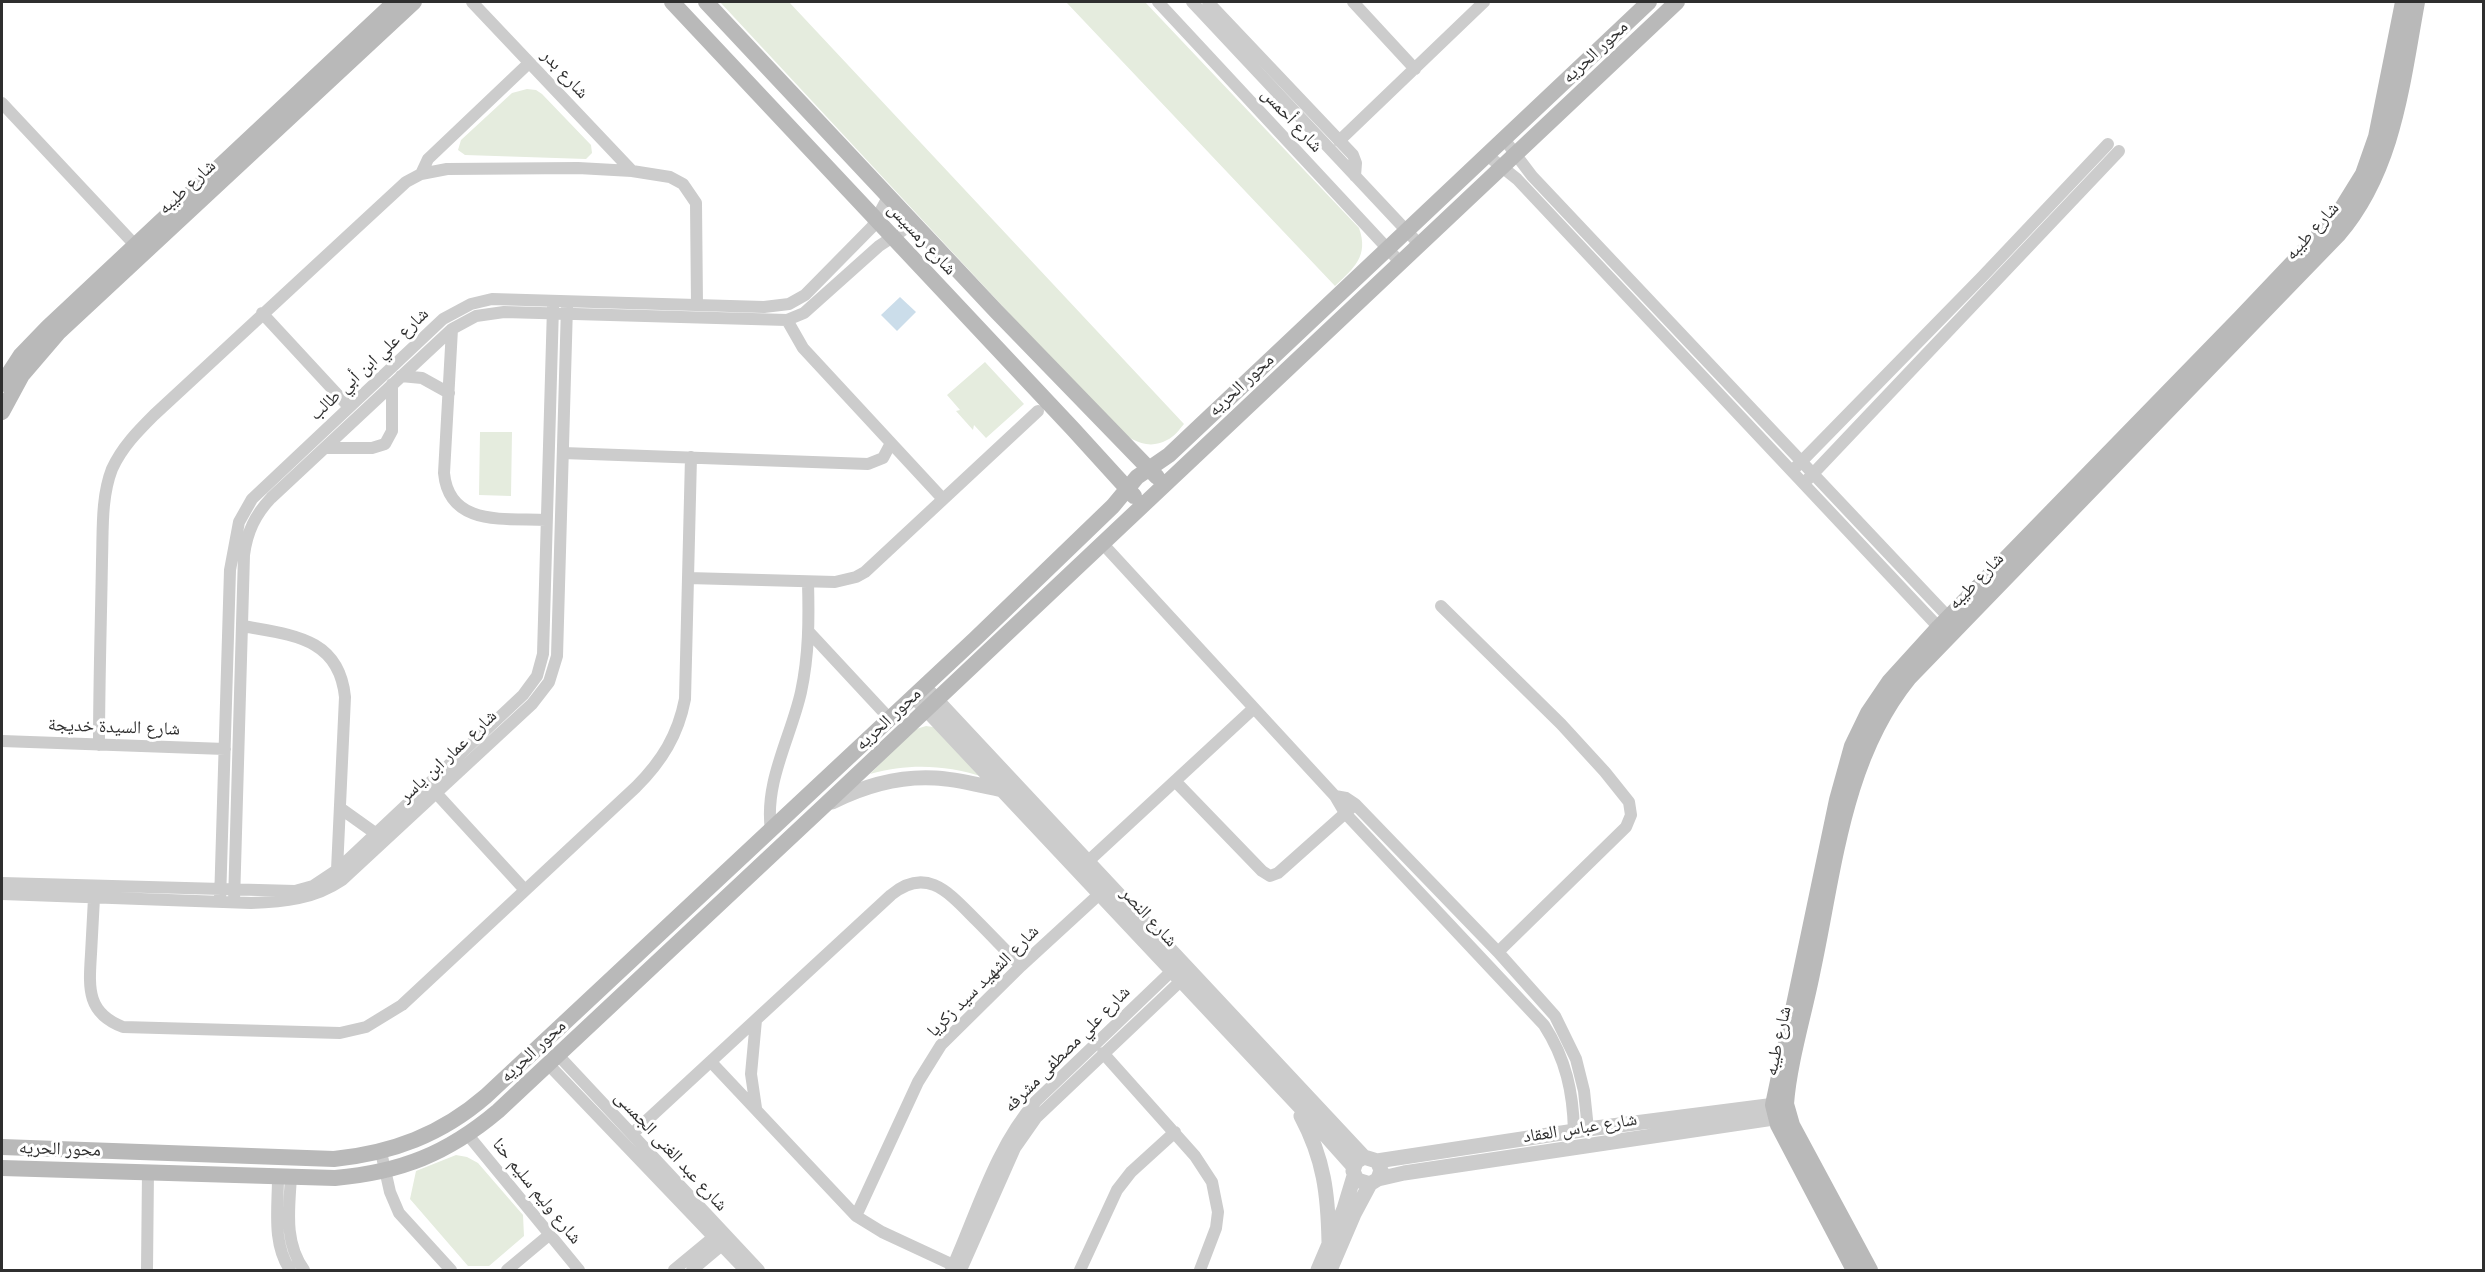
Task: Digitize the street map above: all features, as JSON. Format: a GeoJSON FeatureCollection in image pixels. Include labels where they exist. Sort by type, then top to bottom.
{"type":"FeatureCollection","features":[{"type":"Feature","properties":{"kind":"main road","name":"شارع طيبه"},"geometry":{"type":"LineString","coordinates":[[2,412],[22,375],[45,346],[395,2]]}},
{"type":"Feature","properties":{"kind":"main road","name":"شارع طيبه"},"geometry":{"type":"LineString","coordinates":[[2,384],[34,340],[135,245],[414,2]]}},
{"type":"Feature","properties":{"kind":"main road","name":"شارع رمسيس"},"geometry":{"type":"LineString","coordinates":[[672,2],[893,236],[1142,506]]}},
{"type":"Feature","properties":{"kind":"main road","name":"شارع رمسيس"},"geometry":{"type":"LineString","coordinates":[[706,2],[1163,484]]}},
{"type":"Feature","properties":{"kind":"main road","name":"محور الحريه"},"geometry":{"type":"LineString","coordinates":[[2,1147],[334,1159],[381,1152],[429,1135],[476,1106],[919,692],[1113,506],[1127,488],[1169,455],[1649,2]]}},
{"type":"Feature","properties":{"kind":"main road","name":"محور الحريه"},"geometry":{"type":"LineString","coordinates":[[2,1168],[335,1178],[385,1170],[426,1158],[468,1135],[553,1059],[826,804],[1677,2]]}},
{"type":"Feature","properties":{"kind":"main road","name":"شارع طيبه"},"geometry":{"type":"LineString","coordinates":[[2245,323],[2329,225],[2348,200],[2363,174],[2380,122],[2403,2]]}},
{"type":"Feature","properties":{"kind":"main road","name":"شارع طيبه"},"geometry":{"type":"LineString","coordinates":[[1781,1110],[1832,819],[1852,746],[1878,697],[2245,323],[2343,229],[2371,187],[2381,163],[2391,132],[2417,2]]}},
{"type":"Feature","properties":{"kind":"main road"},"geometry":{"type":"LineString","coordinates":[[1069,549],[1082,562]]}},
{"type":"Feature","properties":{"kind":"main road"},"geometry":{"type":"LineString","coordinates":[[1781,1110],[1854,1270]]}},
{"type":"Feature","properties":{"kind":"main road"},"geometry":{"type":"LineString","coordinates":[[1781,1110],[1869,1270]]}},
{"type":"Feature","properties":{"kind":"street","name":"شارع بدر"},"geometry":{"type":"LineString","coordinates":[[472,2],[632,171]]}},
{"type":"Feature","properties":{"kind":"street","name":"شارع أحمس"},"geometry":{"type":"LineString","coordinates":[[1158,2],[1400,262]]}},
{"type":"Feature","properties":{"kind":"street","name":"شارع أحمس"},"geometry":{"type":"LineString","coordinates":[[1192,2],[1419,244]]}},
{"type":"Feature","properties":{"kind":"street"},"geometry":{"type":"LineString","coordinates":[[1208,2],[1354,158],[1355,176]]}},
{"type":"Feature","properties":{"kind":"street"},"geometry":{"type":"LineString","coordinates":[[1353,2],[1415,69]]}},
{"type":"Feature","properties":{"kind":"street"},"geometry":{"type":"LineString","coordinates":[[1339,141],[1484,2]]}},
{"type":"Feature","properties":{"kind":"street"},"geometry":{"type":"LineString","coordinates":[[99,745],[103,531],[111,471],[124,448],[143,426],[262,313],[417,175],[432,155],[529,63]]}},
{"type":"Feature","properties":{"kind":"street"},"geometry":{"type":"LineString","coordinates":[[2,103],[135,245]]}},
{"type":"Feature","properties":{"kind":"street"},"geometry":{"type":"LineString","coordinates":[[1504,139],[1508,160],[1655,324],[1803,484],[1948,627]]}},
{"type":"Feature","properties":{"kind":"street"},"geometry":{"type":"LineString","coordinates":[[1791,471],[2108,144]]}},
{"type":"Feature","properties":{"kind":"street"},"geometry":{"type":"LineString","coordinates":[[1803,484],[2119,151]]}},
{"type":"Feature","properties":{"kind":"street"},"geometry":{"type":"LineString","coordinates":[[1487,155],[1508,160],[1802,461],[1948,627]]}},
{"type":"Feature","properties":{"kind":"street"},"geometry":{"type":"LineString","coordinates":[[417,175],[447,170],[529,168],[632,171],[670,177],[683,184],[693,196],[697,211],[697,305]]}},
{"type":"Feature","properties":{"kind":"street"},"geometry":{"type":"LineString","coordinates":[[417,175],[420,189]]}},
{"type":"Feature","properties":{"kind":"street","name":"شارع علي ابن أبي طالب"},"geometry":{"type":"LineString","coordinates":[[219,896],[230,570],[239,522],[252,499],[261,489],[443,319],[461,308],[492,299],[764,308],[789,304],[808,292],[860,241],[878,220],[889,195]]}},
{"type":"Feature","properties":{"kind":"street"},"geometry":{"type":"LineString","coordinates":[[914,223],[893,236],[804,313],[787,320],[803,348],[942,498]]}},
{"type":"Feature","properties":{"kind":"street","name":"شارع عمار ابن ياسر"},"geometry":{"type":"LineString","coordinates":[[2,894],[94,898],[234,896],[304,889],[322,882],[337,870],[523,694],[533,683],[543,654],[554,300]]}},
{"type":"Feature","properties":{"kind":"street","name":"شارع عمار ابن ياسر"},"geometry":{"type":"LineString","coordinates":[[234,896],[273,902],[305,898],[334,886],[532,704],[553,673],[557,656],[567,301]]}},
{"type":"Feature","properties":{"kind":"street"},"geometry":{"type":"LineString","coordinates":[[262,313],[349,407]]}},
{"type":"Feature","properties":{"kind":"street","name":"شارع علي ابن أبي طالب"},"geometry":{"type":"LineString","coordinates":[[234,896],[243,565],[250,528],[263,506],[452,329],[468,319],[485,313],[787,320]]}},
{"type":"Feature","properties":{"kind":"street"},"geometry":{"type":"LineString","coordinates":[[452,329],[444,473],[450,498],[459,507],[471,513],[546,520]]}},
{"type":"Feature","properties":{"kind":"street"},"geometry":{"type":"LineString","coordinates":[[325,448],[372,448],[386,444],[392,432],[397,380],[422,378],[449,393]]}},
{"type":"Feature","properties":{"kind":"street"},"geometry":{"type":"LineString","coordinates":[[688,578],[808,582],[846,580],[865,572],[1038,411]]}},
{"type":"Feature","properties":{"kind":"street"},"geometry":{"type":"LineString","coordinates":[[562,453],[868,464],[882,458],[891,443]]}},
{"type":"Feature","properties":{"kind":"street"},"geometry":{"type":"LineString","coordinates":[[94,898],[90,991],[98,1010],[113,1023],[133,1028],[340,1034],[366,1027],[402,1005],[641,781],[660,762],[669,747],[682,716],[685,699],[691,457]]}},
{"type":"Feature","properties":{"kind":"street"},"geometry":{"type":"LineString","coordinates":[[1102,543],[1335,796],[1345,813],[1544,1026],[1553,1039],[1567,1070],[1581,1130]]}},
{"type":"Feature","properties":{"kind":"street"},"geometry":{"type":"LineString","coordinates":[[771,830],[770,794],[801,690],[809,632],[808,582]]}},
{"type":"Feature","properties":{"kind":"street"},"geometry":{"type":"LineString","coordinates":[[1441,606],[1584,747],[1626,797],[1631,808],[1631,815],[1626,826],[1498,952]]}},
{"type":"Feature","properties":{"kind":"street"},"geometry":{"type":"LineString","coordinates":[[243,626],[307,640],[326,653],[340,672],[345,697],[337,870]]}},
{"type":"Feature","properties":{"kind":"street"},"geometry":{"type":"LineString","coordinates":[[809,632],[889,718]]}},
{"type":"Feature","properties":{"kind":"street","name":"شارع النصر"},"geometry":{"type":"LineString","coordinates":[[919,692],[1362,1165]]}},
{"type":"Feature","properties":{"kind":"street"},"geometry":{"type":"LineString","coordinates":[[1083,866],[1254,708]]}},
{"type":"Feature","properties":{"kind":"street","name":"شارع السيدة خديجة"},"geometry":{"type":"LineString","coordinates":[[2,741],[225,749]]}},
{"type":"Feature","properties":{"kind":"street"},"geometry":{"type":"LineString","coordinates":[[826,804],[868,787],[912,779],[955,780],[1008,786]]}},
{"type":"Feature","properties":{"kind":"street"},"geometry":{"type":"LineString","coordinates":[[1175,781],[1262,872],[1270,876],[1278,873],[1355,804]]}},
{"type":"Feature","properties":{"kind":"street"},"geometry":{"type":"LineString","coordinates":[[436,793],[525,890]]}},
{"type":"Feature","properties":{"kind":"street"},"geometry":{"type":"LineString","coordinates":[[1335,796],[1346,798],[1355,804],[1545,1004],[1564,1030],[1581,1075],[1581,1130]]}},
{"type":"Feature","properties":{"kind":"street"},"geometry":{"type":"LineString","coordinates":[[340,807],[375,833]]}},
{"type":"Feature","properties":{"kind":"street","name":"شارع عمار ابن ياسر"},"geometry":{"type":"LineString","coordinates":[[2,882],[219,896]]}},
{"type":"Feature","properties":{"kind":"street"},"geometry":{"type":"LineString","coordinates":[[632,1134],[891,895],[909,884],[920,882],[942,888],[1021,966]]}},
{"type":"Feature","properties":{"kind":"street","name":"شارع الشهيد سيد زكريا"},"geometry":{"type":"LineString","coordinates":[[856,1216],[918,1082],[933,1057],[952,1034],[1021,966],[1105,889]]}},
{"type":"Feature","properties":{"kind":"street","name":"شارع النصر"},"geometry":{"type":"LineString","coordinates":[[1181,971],[1294,1099],[1362,1165]]}},
{"type":"Feature","properties":{"kind":"street","name":"شارع علي مصطفى مشرفه"},"geometry":{"type":"LineString","coordinates":[[955,1269],[1022,1137],[1044,1108],[1103,1053],[1181,971]]}},
{"type":"Feature","properties":{"kind":"street","name":"شارع علي مصطفى مشرفه"},"geometry":{"type":"LineString","coordinates":[[955,1269],[1000,1154],[1020,1120],[1041,1096],[1181,971]]}},
{"type":"Feature","properties":{"kind":"street"},"geometry":{"type":"LineString","coordinates":[[756,1020],[751,1074],[756,1109]]}},
{"type":"Feature","properties":{"kind":"street"},"geometry":{"type":"LineString","coordinates":[[1103,1053],[1205,1168],[1217,1197],[1216,1228],[1200,1270]]}},
{"type":"Feature","properties":{"kind":"street","name":"شارع عبد الغنى الجمسى"},"geometry":{"type":"LineString","coordinates":[[553,1059],[632,1134],[721,1238],[745,1270]]}},
{"type":"Feature","properties":{"kind":"street","name":"شارع عبد الغنى الجمسى"},"geometry":{"type":"LineString","coordinates":[[553,1059],[721,1238],[759,1270]]}},
{"type":"Feature","properties":{"kind":"street"},"geometry":{"type":"LineString","coordinates":[[711,1062],[856,1216],[882,1232],[955,1269]]}},
{"type":"Feature","properties":{"kind":"street"},"geometry":{"type":"LineString","coordinates":[[1294,1099],[1313,1138],[1322,1165],[1329,1242]]}},
{"type":"Feature","properties":{"kind":"street","name":"شارع عباس العقاد"},"geometry":{"type":"LineString","coordinates":[[1362,1165],[1581,1130],[1781,1110]]}},
{"type":"Feature","properties":{"kind":"street","name":"شارع عباس العقاد"},"geometry":{"type":"LineString","coordinates":[[1374,1182],[1404,1173],[1781,1110]]}},
{"type":"Feature","properties":{"kind":"street"},"geometry":{"type":"LineString","coordinates":[[1080,1270],[1117,1190],[1131,1172],[1175,1132]]}},
{"type":"Feature","properties":{"kind":"street","name":"شارع وليم سليم حنا"},"geometry":{"type":"LineString","coordinates":[[468,1135],[579,1270]]}},
{"type":"Feature","properties":{"kind":"street"},"geometry":{"type":"LineString","coordinates":[[381,1152],[399,1213],[451,1270]]}},
{"type":"Feature","properties":{"kind":"street"},"geometry":{"type":"LineString","coordinates":[[1362,1165],[1360,1183],[1374,1182]]}},
{"type":"Feature","properties":{"kind":"street"},"geometry":{"type":"LineString","coordinates":[[1330,1270],[1354,1214],[1381,1170],[1362,1165]]}},
{"type":"Feature","properties":{"kind":"street"},"geometry":{"type":"LineString","coordinates":[[1318,1270],[1362,1165]]}},
{"type":"Feature","properties":{"kind":"street"},"geometry":{"type":"LineString","coordinates":[[147,1270],[148,1171]]}},
{"type":"Feature","properties":{"kind":"street"},"geometry":{"type":"LineString","coordinates":[[285,1177],[278,1235],[282,1256],[290,1270]]}},
{"type":"Feature","properties":{"kind":"street"},"geometry":{"type":"LineString","coordinates":[[285,1177],[289,1234],[294,1252],[304,1270]]}},
{"type":"Feature","properties":{"kind":"street"},"geometry":{"type":"LineString","coordinates":[[507,1270],[549,1235]]}},
{"type":"Feature","properties":{"kind":"street"},"geometry":{"type":"LineString","coordinates":[[674,1270],[721,1238]]}},
{"type":"Feature","properties":{"kind":"street"},"geometry":{"type":"LineString","coordinates":[[692,1270],[721,1238]]}},
{"type":"Feature","properties":{"kind":"shaded area"},"geometry":{"type":"Polygon","coordinates":[[[720,2],[789,2],[1184,424],[1176,433],[1170,439],[1155,444],[1144,444],[1122,432],[1112,423],[720,2]]]}},
{"type":"Feature","properties":{"kind":"shaded area"},"geometry":{"type":"Polygon","coordinates":[[[1066,2],[1145,2],[1359,228],[1362,238],[1361,254],[1354,267],[1335,286],[1066,2]]]}},
{"type":"Feature","properties":{"kind":"shaded area"},"geometry":{"type":"Polygon","coordinates":[[[527,89],[536,90],[542,94],[591,145],[592,153],[586,159],[465,155],[458,150],[461,140],[512,93],[527,89]]]}},
{"type":"Feature","properties":{"kind":"shaded area"},"geometry":{"type":"Polygon","coordinates":[[[985,362],[1024,404],[986,438],[974,425],[973,430],[956,411],[960,410],[947,395],[985,362]]]}},
{"type":"Feature","properties":{"kind":"shaded area"},"geometry":{"type":"Polygon","coordinates":[[[480,432],[512,432],[511,496],[479,495],[480,432]]]}},
{"type":"Feature","properties":{"kind":"shaded area"},"geometry":{"type":"Polygon","coordinates":[[[926,726],[940,728],[984,777],[955,770],[927,767],[899,768],[870,774],[913,730],[926,726]]]}},
{"type":"Feature","properties":{"kind":"shaded area"},"geometry":{"type":"Polygon","coordinates":[[[456,1155],[467,1157],[478,1163],[523,1215],[524,1236],[489,1266],[468,1266],[410,1199],[416,1171],[456,1155]]]}},
{"type":"Feature","properties":{"kind":"water"},"geometry":{"type":"Polygon","coordinates":[[[900,297],[916,312],[897,331],[881,315],[900,297]]]}}]}
